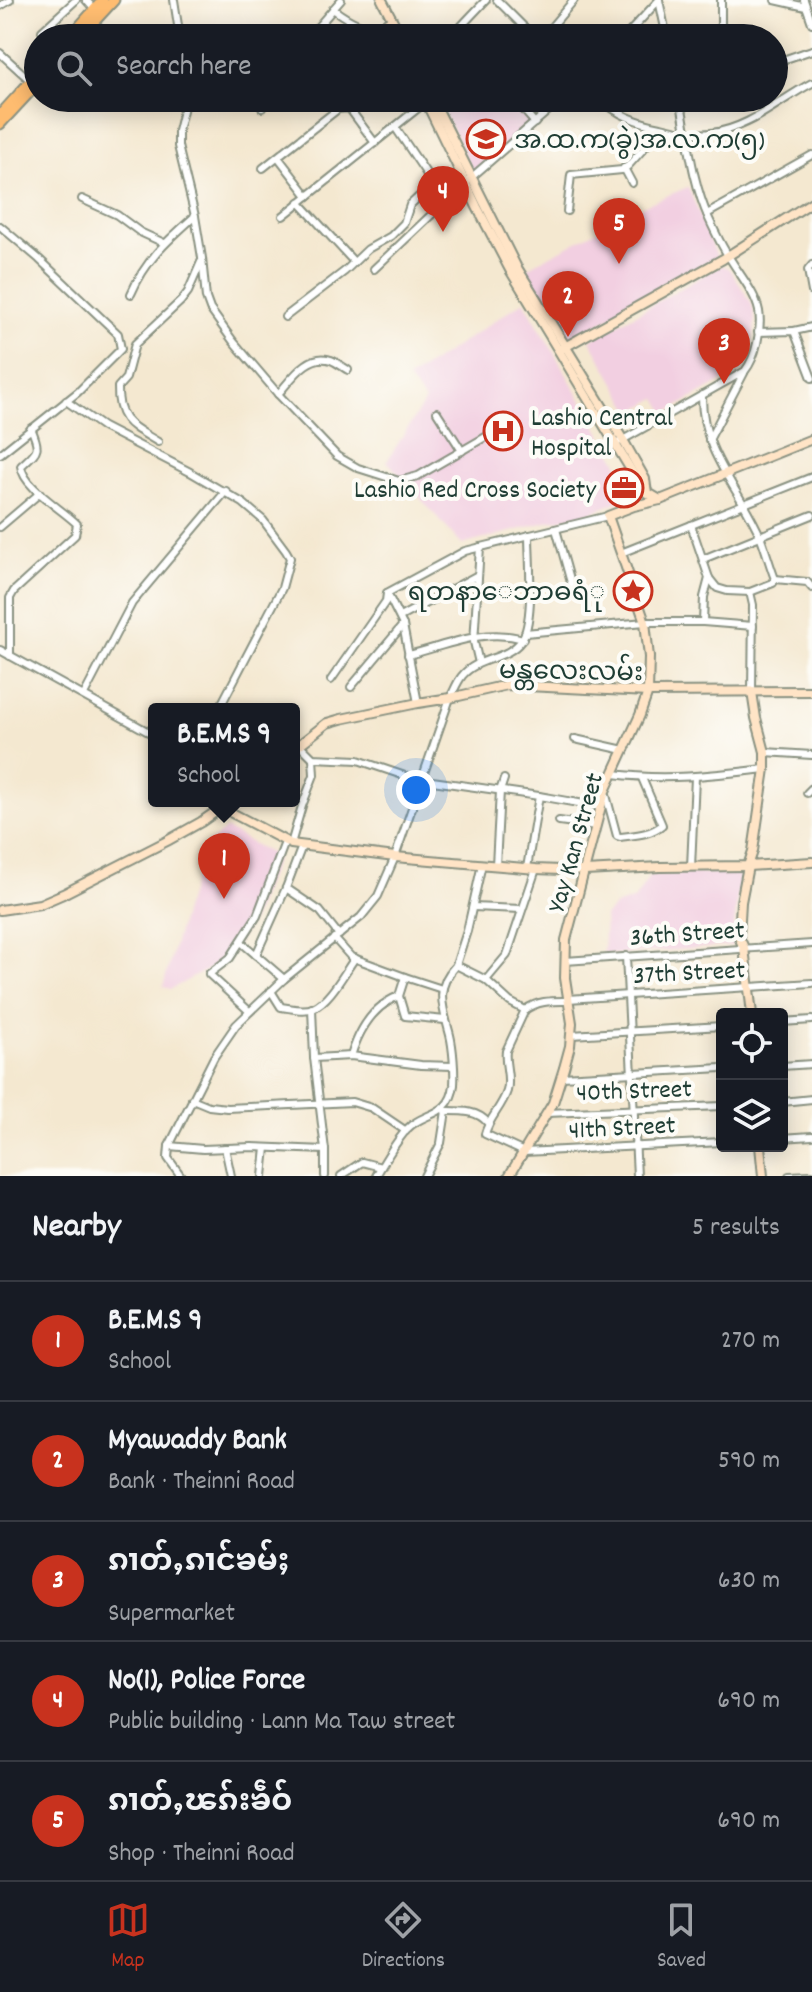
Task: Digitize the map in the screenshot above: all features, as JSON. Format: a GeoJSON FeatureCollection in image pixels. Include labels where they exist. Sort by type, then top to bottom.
{"type":"FeatureCollection","features":[{"type":"Feature","properties":{"kind":"main road"},"geometry":{"type":"LineString","coordinates":[[82,24],[103,0]]}},
{"type":"Feature","properties":{"kind":"main road"},"geometry":{"type":"LineString","coordinates":[[92,24],[114,0]]}},
{"type":"Feature","properties":{"kind":"main road"},"geometry":{"type":"LineString","coordinates":[[376,0],[388,24]]}},
{"type":"Feature","properties":{"kind":"main road"},"geometry":{"type":"LineString","coordinates":[[382,0],[395,24]]}},
{"type":"Feature","properties":{"kind":"main road"},"geometry":{"type":"LineString","coordinates":[[0,115],[24,92]]}},
{"type":"Feature","properties":{"kind":"main road"},"geometry":{"type":"LineString","coordinates":[[0,124],[24,94]]}},
{"type":"Feature","properties":{"kind":"main road"},"geometry":{"type":"LineString","coordinates":[[435,112],[526,290],[645,479],[647,494],[634,506]]}},
{"type":"Feature","properties":{"kind":"main road"},"geometry":{"type":"LineString","coordinates":[[438,112],[469,180]]}},
{"type":"Feature","properties":{"kind":"main road"},"geometry":{"type":"LineString","coordinates":[[562,348],[728,256],[812,202]]}},
{"type":"Feature","properties":{"kind":"main road"},"geometry":{"type":"LineString","coordinates":[[608,516],[660,500],[812,439]]}},
{"type":"Feature","properties":{"kind":"main road"},"geometry":{"type":"LineString","coordinates":[[647,494],[660,500]]}},
{"type":"Feature","properties":{"kind":"main road","name":"Yay Kan Street"},"geometry":{"type":"LineString","coordinates":[[509,1176],[547,1113],[562,1077],[572,1023],[565,961],[566,940],[605,791],[648,692],[649,657],[645,622],[608,516]]}},
{"type":"Feature","properties":{"kind":"main road","name":"မန္တလေးလမ်း"},"geometry":{"type":"LineString","coordinates":[[300,745],[327,723],[520,684],[648,692],[812,691]]}},
{"type":"Feature","properties":{"kind":"main road"},"geometry":{"type":"LineString","coordinates":[[752,692],[765,752],[765,769],[739,922],[752,1008]]}},
{"type":"Feature","properties":{"kind":"main road"},"geometry":{"type":"LineString","coordinates":[[0,910],[40,904],[63,894],[167,841],[223,807]]}},
{"type":"Feature","properties":{"kind":"main road"},"geometry":{"type":"LineString","coordinates":[[230,807],[232,813],[288,843],[395,857],[585,871],[812,862]]}},
{"type":"Feature","properties":{"kind":"main road"},"geometry":{"type":"LineString","coordinates":[[761,1152],[763,1176]]}},
{"type":"Feature","properties":{"kind":"street"},"geometry":{"type":"LineString","coordinates":[[0,6],[10,0]]}},
{"type":"Feature","properties":{"kind":"street"},"geometry":{"type":"LineString","coordinates":[[50,24],[76,0]]}},
{"type":"Feature","properties":{"kind":"street"},"geometry":{"type":"LineString","coordinates":[[86,0],[95,10]]}},
{"type":"Feature","properties":{"kind":"street"},"geometry":{"type":"LineString","coordinates":[[174,0],[178,24]]}},
{"type":"Feature","properties":{"kind":"street"},"geometry":{"type":"LineString","coordinates":[[320,24],[341,0]]}},
{"type":"Feature","properties":{"kind":"street"},"geometry":{"type":"LineString","coordinates":[[465,24],[486,0]]}},
{"type":"Feature","properties":{"kind":"street"},"geometry":{"type":"LineString","coordinates":[[497,0],[521,24]]}},
{"type":"Feature","properties":{"kind":"street"},"geometry":{"type":"LineString","coordinates":[[554,24],[574,0]]}},
{"type":"Feature","properties":{"kind":"street"},"geometry":{"type":"LineString","coordinates":[[637,24],[659,0]]}},
{"type":"Feature","properties":{"kind":"street"},"geometry":{"type":"LineString","coordinates":[[659,0],[664,24]]}},
{"type":"Feature","properties":{"kind":"street"},"geometry":{"type":"LineString","coordinates":[[721,0],[721,24]]}},
{"type":"Feature","properties":{"kind":"street"},"geometry":{"type":"LineString","coordinates":[[775,0],[805,3],[812,23]]}},
{"type":"Feature","properties":{"kind":"street"},"geometry":{"type":"LineString","coordinates":[[333,9],[357,24]]}},
{"type":"Feature","properties":{"kind":"street"},"geometry":{"type":"LineString","coordinates":[[788,58],[812,50]]}},
{"type":"Feature","properties":{"kind":"street"},"geometry":{"type":"LineString","coordinates":[[0,53],[24,73]]}},
{"type":"Feature","properties":{"kind":"street"},"geometry":{"type":"LineString","coordinates":[[788,97],[812,83]]}},
{"type":"Feature","properties":{"kind":"street"},"geometry":{"type":"LineString","coordinates":[[183,112],[178,146],[195,216],[210,309],[278,394],[337,456],[358,468],[394,481],[418,476],[513,421]]}},
{"type":"Feature","properties":{"kind":"street"},"geometry":{"type":"LineString","coordinates":[[263,168],[334,112]]}},
{"type":"Feature","properties":{"kind":"street"},"geometry":{"type":"LineString","coordinates":[[352,112],[375,143]]}},
{"type":"Feature","properties":{"kind":"street"},"geometry":{"type":"LineString","coordinates":[[283,216],[413,112]]}},
{"type":"Feature","properties":{"kind":"street"},"geometry":{"type":"LineString","coordinates":[[525,112],[535,123]]}},
{"type":"Feature","properties":{"kind":"street"},"geometry":{"type":"LineString","coordinates":[[374,269],[547,112]]}},
{"type":"Feature","properties":{"kind":"street"},"geometry":{"type":"LineString","coordinates":[[617,112],[628,119],[662,128],[711,133],[745,122],[762,112]]}},
{"type":"Feature","properties":{"kind":"street"},"geometry":{"type":"LineString","coordinates":[[683,112],[707,214],[759,310],[758,332],[750,365],[709,440]]}},
{"type":"Feature","properties":{"kind":"street"},"geometry":{"type":"LineString","coordinates":[[285,317],[380,241],[391,236],[404,223],[410,205],[429,187],[426,173],[395,127]]}},
{"type":"Feature","properties":{"kind":"street"},"geometry":{"type":"LineString","coordinates":[[567,211],[571,175],[615,171],[628,166],[662,128]]}},
{"type":"Feature","properties":{"kind":"street"},"geometry":{"type":"LineString","coordinates":[[707,214],[812,155]]}},
{"type":"Feature","properties":{"kind":"street"},"geometry":{"type":"LineString","coordinates":[[278,157],[308,196]]}},
{"type":"Feature","properties":{"kind":"street"},"geometry":{"type":"LineString","coordinates":[[624,168],[632,183]]}},
{"type":"Feature","properties":{"kind":"street"},"geometry":{"type":"LineString","coordinates":[[82,199],[117,215],[140,232],[164,243]]}},
{"type":"Feature","properties":{"kind":"street"},"geometry":{"type":"LineString","coordinates":[[299,202],[354,262]]}},
{"type":"Feature","properties":{"kind":"street"},"geometry":{"type":"LineString","coordinates":[[131,294],[140,272],[164,243],[195,216]]}},
{"type":"Feature","properties":{"kind":"street"},"geometry":{"type":"LineString","coordinates":[[0,226],[39,259],[121,340],[121,349],[66,401],[0,454]]}},
{"type":"Feature","properties":{"kind":"street"},"geometry":{"type":"LineString","coordinates":[[158,442],[128,424],[121,409],[118,387],[126,378],[135,344],[181,301],[202,258]]}},
{"type":"Feature","properties":{"kind":"street"},"geometry":{"type":"LineString","coordinates":[[812,265],[808,270],[812,292]]}},
{"type":"Feature","properties":{"kind":"street"},"geometry":{"type":"LineString","coordinates":[[758,332],[812,327]]}},
{"type":"Feature","properties":{"kind":"street"},"geometry":{"type":"LineString","coordinates":[[794,331],[812,378]]}},
{"type":"Feature","properties":{"kind":"street"},"geometry":{"type":"LineString","coordinates":[[278,394],[304,366],[315,360],[331,360],[348,370]]}},
{"type":"Feature","properties":{"kind":"street"},"geometry":{"type":"LineString","coordinates":[[619,442],[745,371]]}},
{"type":"Feature","properties":{"kind":"street"},"geometry":{"type":"LineString","coordinates":[[702,395],[702,415],[709,440],[760,536],[775,579]]}},
{"type":"Feature","properties":{"kind":"street"},"geometry":{"type":"LineString","coordinates":[[66,401],[103,427],[226,491],[263,520],[290,558],[282,588],[222,703]]}},
{"type":"Feature","properties":{"kind":"street"},"geometry":{"type":"LineString","coordinates":[[437,412],[462,451]]}},
{"type":"Feature","properties":{"kind":"street"},"geometry":{"type":"LineString","coordinates":[[10,656],[10,598],[75,535],[77,524],[40,493],[21,472],[21,466],[38,448],[31,428]]}},
{"type":"Feature","properties":{"kind":"street"},"geometry":{"type":"LineString","coordinates":[[621,553],[812,477]]}},
{"type":"Feature","properties":{"kind":"street"},"geometry":{"type":"LineString","coordinates":[[84,695],[132,603],[226,491]]}},
{"type":"Feature","properties":{"kind":"street"},"geometry":{"type":"LineString","coordinates":[[0,527],[40,493]]}},
{"type":"Feature","properties":{"kind":"street"},"geometry":{"type":"LineString","coordinates":[[703,559],[812,515]]}},
{"type":"Feature","properties":{"kind":"street"},"geometry":{"type":"LineString","coordinates":[[387,593],[465,551],[608,516]]}},
{"type":"Feature","properties":{"kind":"street"},"geometry":{"type":"LineString","coordinates":[[691,525],[709,578],[720,590],[750,592],[773,583],[775,579]]}},
{"type":"Feature","properties":{"kind":"street"},"geometry":{"type":"LineString","coordinates":[[556,529],[573,590]]}},
{"type":"Feature","properties":{"kind":"street"},"geometry":{"type":"LineString","coordinates":[[181,1176],[168,1158],[169,1146],[214,1057],[249,1011],[361,917],[378,896],[395,857],[450,698],[463,675],[479,663],[507,653],[524,636],[530,592],[529,535]]}},
{"type":"Feature","properties":{"kind":"street"},"geometry":{"type":"LineString","coordinates":[[479,663],[474,637],[480,547]]}},
{"type":"Feature","properties":{"kind":"street"},"geometry":{"type":"LineString","coordinates":[[400,617],[478,575]]}},
{"type":"Feature","properties":{"kind":"street"},"geometry":{"type":"LineString","coordinates":[[703,622],[709,578]]}},
{"type":"Feature","properties":{"kind":"street"},"geometry":{"type":"LineString","coordinates":[[775,579],[807,582],[812,588]]}},
{"type":"Feature","properties":{"kind":"street"},"geometry":{"type":"LineString","coordinates":[[750,592],[753,605],[752,692]]}},
{"type":"Feature","properties":{"kind":"street"},"geometry":{"type":"LineString","coordinates":[[387,593],[403,625],[418,703]]}},
{"type":"Feature","properties":{"kind":"street"},"geometry":{"type":"LineString","coordinates":[[331,680],[386,601],[387,593]]}},
{"type":"Feature","properties":{"kind":"street"},"geometry":{"type":"LineString","coordinates":[[0,600],[10,602]]}},
{"type":"Feature","properties":{"kind":"street"},"geometry":{"type":"LineString","coordinates":[[408,655],[474,637],[500,634],[524,636],[645,622],[753,626]]}},
{"type":"Feature","properties":{"kind":"street"},"geometry":{"type":"LineString","coordinates":[[351,687],[403,625]]}},
{"type":"Feature","properties":{"kind":"street"},"geometry":{"type":"LineString","coordinates":[[0,650],[148,732]]}},
{"type":"Feature","properties":{"kind":"street"},"geometry":{"type":"LineString","coordinates":[[575,739],[624,750]]}},
{"type":"Feature","properties":{"kind":"street"},"geometry":{"type":"LineString","coordinates":[[300,749],[313,758],[358,760],[421,780],[601,807]]}},
{"type":"Feature","properties":{"kind":"street"},"geometry":{"type":"LineString","coordinates":[[765,752],[812,755]]}},
{"type":"Feature","properties":{"kind":"street"},"geometry":{"type":"LineString","coordinates":[[249,1011],[209,974],[230,958],[257,916],[314,775],[313,758]]}},
{"type":"Feature","properties":{"kind":"street"},"geometry":{"type":"LineString","coordinates":[[614,774],[642,778],[695,777],[765,769]]}},
{"type":"Feature","properties":{"kind":"street"},"geometry":{"type":"LineString","coordinates":[[691,867],[695,777]]}},
{"type":"Feature","properties":{"kind":"street"},"geometry":{"type":"LineString","coordinates":[[605,791],[617,836],[647,834],[662,825],[642,778]]}},
{"type":"Feature","properties":{"kind":"street"},"geometry":{"type":"LineString","coordinates":[[496,865],[500,791],[504,779]]}},
{"type":"Feature","properties":{"kind":"street"},"geometry":{"type":"LineString","coordinates":[[486,980],[507,955],[514,938],[532,869],[539,796]]}},
{"type":"Feature","properties":{"kind":"street"},"geometry":{"type":"LineString","coordinates":[[559,821],[596,826]]}},
{"type":"Feature","properties":{"kind":"street"},"geometry":{"type":"LineString","coordinates":[[256,955],[302,846]]}},
{"type":"Feature","properties":{"kind":"street"},"geometry":{"type":"LineString","coordinates":[[424,1176],[441,1143],[444,1111],[454,1085],[451,1037],[442,1007],[442,989],[448,973],[456,965],[482,864]]}},
{"type":"Feature","properties":{"kind":"street"},"geometry":{"type":"LineString","coordinates":[[286,888],[320,911],[351,957],[442,989]]}},
{"type":"Feature","properties":{"kind":"street"},"geometry":{"type":"LineString","coordinates":[[473,907],[521,909]]}},
{"type":"Feature","properties":{"kind":"street"},"geometry":{"type":"LineString","coordinates":[[241,942],[284,979]]}},
{"type":"Feature","properties":{"kind":"street","name":"36th Street"},"geometry":{"type":"LineString","coordinates":[[565,961],[812,944]]}},
{"type":"Feature","properties":{"kind":"street"},"geometry":{"type":"LineString","coordinates":[[626,956],[637,1176]]}},
{"type":"Feature","properties":{"kind":"street"},"geometry":{"type":"LineString","coordinates":[[271,991],[281,1007],[312,1008],[326,999],[355,958]]}},
{"type":"Feature","properties":{"kind":"street"},"geometry":{"type":"LineString","coordinates":[[456,965],[486,980],[510,1002],[525,1010],[506,1051],[509,1072],[507,1090],[485,1134],[524,1152]]}},
{"type":"Feature","properties":{"kind":"street"},"geometry":{"type":"LineString","coordinates":[[405,977],[399,996],[405,1016],[445,1020]]}},
{"type":"Feature","properties":{"kind":"street","name":"37th Street"},"geometry":{"type":"LineString","coordinates":[[525,1010],[548,1000],[812,983]]}},
{"type":"Feature","properties":{"kind":"street"},"geometry":{"type":"LineString","coordinates":[[351,1056],[368,1019],[388,1000],[399,996]]}},
{"type":"Feature","properties":{"kind":"street"},"geometry":{"type":"LineString","coordinates":[[312,1008],[325,1176]]}},
{"type":"Feature","properties":{"kind":"street"},"geometry":{"type":"LineString","coordinates":[[788,1022],[812,1020]]}},
{"type":"Feature","properties":{"kind":"street"},"geometry":{"type":"LineString","coordinates":[[571,1035],[716,1026]]}},
{"type":"Feature","properties":{"kind":"street"},"geometry":{"type":"LineString","coordinates":[[314,1058],[351,1056],[453,1066]]}},
{"type":"Feature","properties":{"kind":"street"},"geometry":{"type":"LineString","coordinates":[[788,1066],[812,1064]]}},
{"type":"Feature","properties":{"kind":"street"},"geometry":{"type":"LineString","coordinates":[[562,1077],[716,1068]]}},
{"type":"Feature","properties":{"kind":"street"},"geometry":{"type":"LineString","coordinates":[[192,1099],[209,1106],[227,1108],[352,1102],[372,1108],[406,1131]]}},
{"type":"Feature","properties":{"kind":"street"},"geometry":{"type":"LineString","coordinates":[[788,1101],[812,1099]]}},
{"type":"Feature","properties":{"kind":"street","name":"40th Street"},"geometry":{"type":"LineString","coordinates":[[547,1113],[716,1106]]}},
{"type":"Feature","properties":{"kind":"street"},"geometry":{"type":"LineString","coordinates":[[376,1176],[409,1127],[444,1111],[470,1112],[482,1116],[488,1123]]}},
{"type":"Feature","properties":{"kind":"street"},"geometry":{"type":"LineString","coordinates":[[788,1138],[812,1136]]}},
{"type":"Feature","properties":{"kind":"street","name":"41th Street"},"geometry":{"type":"LineString","coordinates":[[524,1152],[716,1142]]}},
{"type":"Feature","properties":{"kind":"street"},"geometry":{"type":"LineString","coordinates":[[169,1146],[325,1150]]}},
{"type":"Feature","properties":{"kind":"street"},"geometry":{"type":"LineString","coordinates":[[225,1148],[231,1176]]}},
{"type":"Feature","properties":{"kind":"street"},"geometry":{"type":"LineString","coordinates":[[263,1176],[266,1148]]}},
{"type":"Feature","properties":{"kind":"street"},"geometry":{"type":"LineString","coordinates":[[341,1176],[362,1162],[381,1167]]}},
{"type":"Feature","properties":{"kind":"street"},"geometry":{"type":"LineString","coordinates":[[789,1176],[812,1175]]}},
{"type":"Feature","properties":{"kind":"shaded area","name":"အ.ထ.က(ခွဲ)အ.လ.က(၅)"},"geometry":{"type":"Polygon","coordinates":[[[444,112],[525,112],[534,122],[474,175],[444,112]]]}},
{"type":"Feature","properties":{"kind":"shaded area"},"geometry":{"type":"Polygon","coordinates":[[[688,187],[717,257],[566,342],[521,271],[645,205],[688,187]]]}},
{"type":"Feature","properties":{"kind":"shaded area"},"geometry":{"type":"Polygon","coordinates":[[[722,265],[730,269],[752,304],[754,334],[747,363],[741,371],[666,413],[657,398],[632,412],[590,340],[722,265]]]}},
{"type":"Feature","properties":{"kind":"shaded area","name":"Lashio Central Hospital"},"geometry":{"type":"Polygon","coordinates":[[[524,301],[636,494],[582,516],[550,521],[462,545],[387,461],[425,401],[408,379],[524,301]]]}},
{"type":"Feature","properties":{"kind":"shaded area"},"geometry":{"type":"Polygon","coordinates":[[[226,829],[277,857],[252,920],[229,958],[171,989],[163,987],[205,846],[226,829]]]}},
{"type":"Feature","properties":{"kind":"shaded area"},"geometry":{"type":"Polygon","coordinates":[[[740,872],[732,946],[603,955],[605,916],[615,906],[635,899],[650,875],[740,872]]]}},
{"type":"Feature","properties":{"kind":"place","name":"အ.ထ.က(ခွဲ)အ.လ.က(၅)"},"geometry":{"type":"Point","coordinates":[486,139]}},
{"type":"Feature","properties":{"kind":"place","name":"No(1), Police Force"},"geometry":{"type":"Point","coordinates":[443,232]}},
{"type":"Feature","properties":{"kind":"place","name":"ၵၢတ်ႇၽၵ်းၶဵဝ်"},"geometry":{"type":"Point","coordinates":[619,264]}},
{"type":"Feature","properties":{"kind":"place","name":"Myawaddy Bank"},"geometry":{"type":"Point","coordinates":[568,337]}},
{"type":"Feature","properties":{"kind":"place","name":"ၵၢတ်ႇၵၢင်ၶမ်ႈ"},"geometry":{"type":"Point","coordinates":[724,384]}},
{"type":"Feature","properties":{"kind":"place","name":"Lashio Central Hospital"},"geometry":{"type":"Point","coordinates":[503,431]}},
{"type":"Feature","properties":{"kind":"place","name":"Lashio Red Cross Society"},"geometry":{"type":"Point","coordinates":[624,488]}},
{"type":"Feature","properties":{"kind":"place","name":"ရတနာေဘာဓရံု"},"geometry":{"type":"Point","coordinates":[633,591]}},
{"type":"Feature","properties":{"kind":"place","name":"B.E.M.S 9"},"geometry":{"type":"Point","coordinates":[224,899]}}]}
